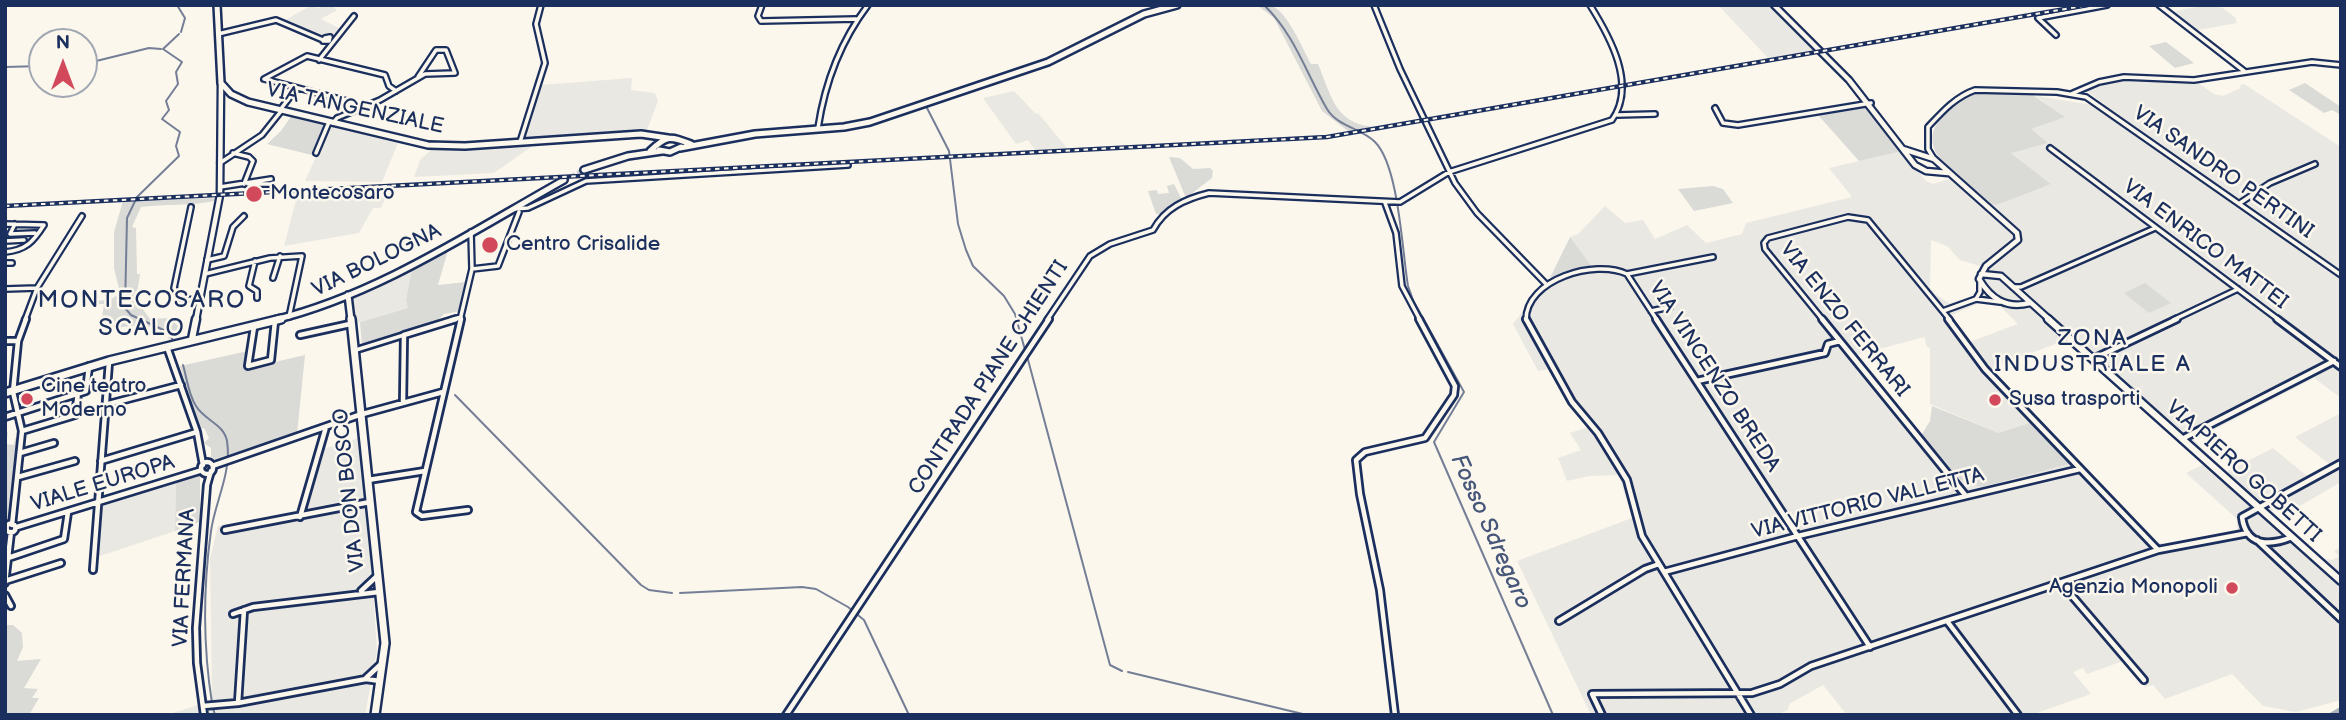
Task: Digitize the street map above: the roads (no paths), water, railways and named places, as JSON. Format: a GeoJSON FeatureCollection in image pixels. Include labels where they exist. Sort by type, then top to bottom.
{"type":"FeatureCollection","features":[{"type":"Feature","properties":{"kind":"main road"},"geometry":{"type":"LineString","coordinates":[[217,5],[221,33],[220,83]]}},
{"type":"Feature","properties":{"kind":"main road"},"geometry":{"type":"LineString","coordinates":[[656,135],[660,147],[670,152],[681,145],[870,122],[1040,65],[1144,14],[1177,5]]}},
{"type":"Feature","properties":{"kind":"main road","name":"VIA TANGENZIALE"},"geometry":{"type":"LineString","coordinates":[[220,83],[236,97],[428,145],[641,134],[677,137],[681,145]]}},
{"type":"Feature","properties":{"kind":"main road"},"geometry":{"type":"LineString","coordinates":[[584,170],[613,159],[650,151],[660,147],[668,138]]}},
{"type":"Feature","properties":{"kind":"main road","name":"VIA BOLOGNA"},"geometry":{"type":"LineString","coordinates":[[5,393],[14,394],[89,366],[289,317],[348,295],[516,210],[564,180]]}},
{"type":"Feature","properties":{"kind":"main road","name":"VIA DON BOSCO"},"geometry":{"type":"LineString","coordinates":[[348,295],[385,634],[375,715]]}},
{"type":"Feature","properties":{"kind":"street"},"geometry":{"type":"LineString","coordinates":[[520,142],[545,63],[545,50],[535,29],[541,5]]}},
{"type":"Feature","properties":{"kind":"street"},"geometry":{"type":"LineString","coordinates":[[762,5],[757,18],[761,21],[857,19]]}},
{"type":"Feature","properties":{"kind":"street"},"geometry":{"type":"LineString","coordinates":[[818,128],[822,96],[835,60],[857,19],[868,5]]}},
{"type":"Feature","properties":{"kind":"street"},"geometry":{"type":"LineString","coordinates":[[1374,5],[1400,69],[1449,172],[1473,208],[1546,284]]}},
{"type":"Feature","properties":{"kind":"street"},"geometry":{"type":"LineString","coordinates":[[1590,5],[1613,49],[1621,76],[1622,93],[1617,115],[1655,114]]}},
{"type":"Feature","properties":{"kind":"street"},"geometry":{"type":"LineString","coordinates":[[1774,5],[1825,52],[1871,103],[1913,161],[1923,170],[1952,175]]}},
{"type":"Feature","properties":{"kind":"street"},"geometry":{"type":"LineString","coordinates":[[2056,35],[2038,18],[2107,5]]}},
{"type":"Feature","properties":{"kind":"street"},"geometry":{"type":"LineString","coordinates":[[2159,5],[2244,71]]}},
{"type":"Feature","properties":{"kind":"street"},"geometry":{"type":"LineString","coordinates":[[319,60],[354,16]]}},
{"type":"Feature","properties":{"kind":"street"},"geometry":{"type":"LineString","coordinates":[[221,33],[276,20],[323,40]]}},
{"type":"Feature","properties":{"kind":"street"},"geometry":{"type":"LineString","coordinates":[[316,153],[335,122],[396,92],[418,77],[436,50],[446,50],[456,73],[423,73]]}},
{"type":"Feature","properties":{"kind":"street"},"geometry":{"type":"LineString","coordinates":[[362,108],[355,103],[264,79],[302,57],[385,75],[396,92]]}},
{"type":"Feature","properties":{"kind":"street"},"geometry":{"type":"LineString","coordinates":[[1976,299],[1980,292],[1981,274],[2018,240],[2017,233],[1936,160],[1928,149],[1929,126],[1947,107],[1970,91],[2082,94],[2099,82],[2127,76],[2194,80],[2318,62],[2341,65]]}},
{"type":"Feature","properties":{"kind":"street"},"geometry":{"type":"LineString","coordinates":[[192,339],[220,187],[220,83]]}},
{"type":"Feature","properties":{"kind":"street"},"geometry":{"type":"LineString","coordinates":[[220,163],[262,135],[296,89]]}},
{"type":"Feature","properties":{"kind":"street","name":"VIA SANDRO PERTINI"},"geometry":{"type":"LineString","coordinates":[[2082,94],[2341,275]]}},
{"type":"Feature","properties":{"kind":"street"},"geometry":{"type":"LineString","coordinates":[[1715,108],[1723,123],[1738,125],[1814,115],[1871,103]]}},
{"type":"Feature","properties":{"kind":"street","name":"CONTRADA PIANE CHIENTI"},"geometry":{"type":"LineString","coordinates":[[786,715],[1090,256],[1110,244],[1153,230],[1159,217],[1196,196],[1223,192],[1268,198],[1400,202],[1449,172],[1603,124],[1617,115]]}},
{"type":"Feature","properties":{"kind":"street","name":"VIA ENRICO MATTEI"},"geometry":{"type":"LineString","coordinates":[[2050,148],[2341,367]]}},
{"type":"Feature","properties":{"kind":"street"},"geometry":{"type":"LineString","coordinates":[[1903,149],[1936,160]]}},
{"type":"Feature","properties":{"kind":"street"},"geometry":{"type":"LineString","coordinates":[[1913,161],[1928,149]]}},
{"type":"Feature","properties":{"kind":"street"},"geometry":{"type":"LineString","coordinates":[[233,153],[249,157],[253,161],[243,184]]}},
{"type":"Feature","properties":{"kind":"street"},"geometry":{"type":"LineString","coordinates":[[1935,170],[1938,167],[1936,160]]}},
{"type":"Feature","properties":{"kind":"street"},"geometry":{"type":"LineString","coordinates":[[2239,204],[2270,183],[2315,163]]}},
{"type":"Feature","properties":{"kind":"street"},"geometry":{"type":"LineString","coordinates":[[472,269],[498,266],[516,210],[574,184],[586,181],[848,165]]}},
{"type":"Feature","properties":{"kind":"street"},"geometry":{"type":"LineString","coordinates":[[220,187],[270,181]]}},
{"type":"Feature","properties":{"kind":"street"},"geometry":{"type":"LineString","coordinates":[[1385,203],[1395,233],[1402,286],[1455,386],[1454,395],[1424,438],[1365,453],[1356,460],[1360,495],[1380,590],[1395,715]]}},
{"type":"Feature","properties":{"kind":"street"},"geometry":{"type":"LineString","coordinates":[[191,207],[174,288],[182,299],[200,300]]}},
{"type":"Feature","properties":{"kind":"street"},"geometry":{"type":"LineString","coordinates":[[61,563],[5,582],[22,431],[14,394],[18,341],[37,288],[82,216]]}},
{"type":"Feature","properties":{"kind":"street"},"geometry":{"type":"LineString","coordinates":[[208,260],[224,256],[233,227],[244,216]]}},
{"type":"Feature","properties":{"kind":"street","name":"VIA ENZO FERRARI"},"geometry":{"type":"LineString","coordinates":[[1966,496],[1766,249],[1764,243],[1768,238],[1848,216],[1864,218],[1900,256],[1985,369],[2158,550]]}},
{"type":"Feature","properties":{"kind":"street"},"geometry":{"type":"LineString","coordinates":[[5,224],[44,225],[28,248],[5,252]]}},
{"type":"Feature","properties":{"kind":"street"},"geometry":{"type":"LineString","coordinates":[[16,224],[10,234],[35,233]]}},
{"type":"Feature","properties":{"kind":"street"},"geometry":{"type":"LineString","coordinates":[[2019,289],[2155,227]]}},
{"type":"Feature","properties":{"kind":"street"},"geometry":{"type":"LineString","coordinates":[[468,510],[416,514],[472,269],[471,232]]}},
{"type":"Feature","properties":{"kind":"street"},"geometry":{"type":"LineString","coordinates":[[5,241],[24,240]]}},
{"type":"Feature","properties":{"kind":"street"},"geometry":{"type":"LineString","coordinates":[[205,274],[280,256],[303,258],[289,317]]}},
{"type":"Feature","properties":{"kind":"street"},"geometry":{"type":"LineString","coordinates":[[273,278],[280,256]]}},
{"type":"Feature","properties":{"kind":"street","name":"VIA VINCENZO BREDA"},"geometry":{"type":"LineString","coordinates":[[1713,257],[1628,274],[1870,646]]}},
{"type":"Feature","properties":{"kind":"street"},"geometry":{"type":"LineString","coordinates":[[1997,258],[1993,269],[2001,276]]}},
{"type":"Feature","properties":{"kind":"street"},"geometry":{"type":"LineString","coordinates":[[255,261],[249,286],[257,291],[257,298]]}},
{"type":"Feature","properties":{"kind":"street"},"geometry":{"type":"LineString","coordinates":[[5,263],[12,263]]}},
{"type":"Feature","properties":{"kind":"street"},"geometry":{"type":"LineString","coordinates":[[1628,274],[1619,269],[1607,268],[1560,278],[1546,284],[1527,310],[1526,320],[1572,402],[1598,433],[1627,480],[1637,522],[1659,564],[1751,715]]}},
{"type":"Feature","properties":{"kind":"street"},"geometry":{"type":"LineString","coordinates":[[1981,274],[1991,272],[2001,276]]}},
{"type":"Feature","properties":{"kind":"street","name":"VIA PIERO GOBETTI"},"geometry":{"type":"LineString","coordinates":[[2001,276],[2019,289],[2030,303],[2341,581]]}},
{"type":"Feature","properties":{"kind":"street"},"geometry":{"type":"LineString","coordinates":[[1980,283],[2000,302]]}},
{"type":"Feature","properties":{"kind":"street"},"geometry":{"type":"LineString","coordinates":[[5,289],[37,288]]}},
{"type":"Feature","properties":{"kind":"street"},"geometry":{"type":"LineString","coordinates":[[2093,359],[2238,289]]}},
{"type":"Feature","properties":{"kind":"street"},"geometry":{"type":"LineString","coordinates":[[1943,311],[1976,299],[2000,302],[2013,307],[2030,303]]}},
{"type":"Feature","properties":{"kind":"street"},"geometry":{"type":"LineString","coordinates":[[1651,311],[1670,307]]}},
{"type":"Feature","properties":{"kind":"street"},"geometry":{"type":"LineString","coordinates":[[353,351],[461,317]]}},
{"type":"Feature","properties":{"kind":"street"},"geometry":{"type":"LineString","coordinates":[[254,326],[248,366],[271,360],[275,321]]}},
{"type":"Feature","properties":{"kind":"street"},"geometry":{"type":"LineString","coordinates":[[300,335],[350,324]]}},
{"type":"Feature","properties":{"kind":"street"},"geometry":{"type":"LineString","coordinates":[[403,403],[407,334]]}},
{"type":"Feature","properties":{"kind":"street"},"geometry":{"type":"LineString","coordinates":[[5,341],[18,341]]}},
{"type":"Feature","properties":{"kind":"street"},"geometry":{"type":"LineString","coordinates":[[1697,381],[1825,353],[1828,344],[1840,341]]}},
{"type":"Feature","properties":{"kind":"street","name":"VIA FERMANA"},"geometry":{"type":"LineString","coordinates":[[167,346],[200,447],[211,465],[207,485],[196,628],[197,663],[205,705],[204,715]]}},
{"type":"Feature","properties":{"kind":"street"},"geometry":{"type":"LineString","coordinates":[[93,570],[109,361]]}},
{"type":"Feature","properties":{"kind":"street"},"geometry":{"type":"LineString","coordinates":[[2182,439],[2334,361]]}},
{"type":"Feature","properties":{"kind":"street"},"geometry":{"type":"LineString","coordinates":[[5,417],[86,391],[89,366]]}},
{"type":"Feature","properties":{"kind":"street"},"geometry":{"type":"LineString","coordinates":[[105,405],[181,385]]}},
{"type":"Feature","properties":{"kind":"street","name":"VIALE EUROPA"},"geometry":{"type":"LineString","coordinates":[[9,529],[202,472],[211,465],[359,415],[443,392]]}},
{"type":"Feature","properties":{"kind":"street"},"geometry":{"type":"LineString","coordinates":[[22,431],[75,415],[78,393]]}},
{"type":"Feature","properties":{"kind":"street"},"geometry":{"type":"LineString","coordinates":[[300,517],[326,426]]}},
{"type":"Feature","properties":{"kind":"street"},"geometry":{"type":"LineString","coordinates":[[101,461],[197,432]]}},
{"type":"Feature","properties":{"kind":"street"},"geometry":{"type":"LineString","coordinates":[[20,453],[54,443]]}},
{"type":"Feature","properties":{"kind":"street"},"geometry":{"type":"LineString","coordinates":[[18,477],[75,461]]}},
{"type":"Feature","properties":{"kind":"street"},"geometry":{"type":"LineString","coordinates":[[2341,463],[2242,517],[2248,533],[2341,619]]}},
{"type":"Feature","properties":{"kind":"street"},"geometry":{"type":"LineString","coordinates":[[202,472],[211,465]]}},
{"type":"Feature","properties":{"kind":"street","name":"VIA VITTORIO VALLETTA"},"geometry":{"type":"LineString","coordinates":[[1664,572],[1798,536],[2080,469]]}},
{"type":"Feature","properties":{"kind":"street"},"geometry":{"type":"LineString","coordinates":[[368,481],[425,471]]}},
{"type":"Feature","properties":{"kind":"street","name":"VIA FERMANA"},"geometry":{"type":"LineString","coordinates":[[202,472],[207,485]]}},
{"type":"Feature","properties":{"kind":"street"},"geometry":{"type":"LineString","coordinates":[[225,530],[370,502]]}},
{"type":"Feature","properties":{"kind":"street"},"geometry":{"type":"LineString","coordinates":[[8,558],[63,540],[68,512]]}},
{"type":"Feature","properties":{"kind":"street"},"geometry":{"type":"LineString","coordinates":[[1602,715],[1592,694],[1752,693],[1780,684],[1811,666],[2158,550],[2248,533]]}},
{"type":"Feature","properties":{"kind":"street"},"geometry":{"type":"LineString","coordinates":[[2256,539],[2275,544],[2291,537]]}},
{"type":"Feature","properties":{"kind":"street"},"geometry":{"type":"LineString","coordinates":[[1559,621],[1644,569],[1659,564]]}},
{"type":"Feature","properties":{"kind":"street"},"geometry":{"type":"LineString","coordinates":[[367,590],[377,575]]}},
{"type":"Feature","properties":{"kind":"street"},"geometry":{"type":"LineString","coordinates":[[2061,583],[2144,680]]}},
{"type":"Feature","properties":{"kind":"street"},"geometry":{"type":"LineString","coordinates":[[233,614],[243,610],[379,589]]}},
{"type":"Feature","properties":{"kind":"street"},"geometry":{"type":"LineString","coordinates":[[5,595],[11,606]]}},
{"type":"Feature","properties":{"kind":"street"},"geometry":{"type":"LineString","coordinates":[[238,703],[243,610]]}},
{"type":"Feature","properties":{"kind":"street"},"geometry":{"type":"LineString","coordinates":[[1947,621],[2018,715]]}},
{"type":"Feature","properties":{"kind":"street"},"geometry":{"type":"LineString","coordinates":[[370,677],[384,659]]}},
{"type":"Feature","properties":{"kind":"street"},"geometry":{"type":"LineString","coordinates":[[205,705],[238,703],[381,677]]}},
{"type":"Feature","properties":{"kind":"waterway"},"geometry":{"type":"LineString","coordinates":[[177,5],[185,18],[181,32]]}},
{"type":"Feature","properties":{"kind":"waterway","name":"Fosso Sdregaro"},"geometry":{"type":"LineString","coordinates":[[1264,5],[1292,42],[1327,109],[1337,120],[1369,137],[1383,154],[1398,210],[1408,286],[1413,300],[1464,392],[1434,442],[1553,715]]}},
{"type":"Feature","properties":{"kind":"waterway"},"geometry":{"type":"LineString","coordinates":[[173,341],[170,333],[131,315],[125,308],[127,218],[137,197],[179,156],[176,146],[180,132],[162,119],[169,110],[166,101],[178,84],[176,72],[182,62],[163,49],[179,34]]}},
{"type":"Feature","properties":{"kind":"waterway"},"geometry":{"type":"LineString","coordinates":[[98,61],[149,48],[161,49]]}},
{"type":"Feature","properties":{"kind":"waterway"},"geometry":{"type":"LineString","coordinates":[[5,67],[28,66]]}},
{"type":"Feature","properties":{"kind":"waterway"},"geometry":{"type":"LineString","coordinates":[[927,108],[949,151],[958,224],[966,250],[973,266],[1004,296],[1015,314],[1025,350]]}},
{"type":"Feature","properties":{"kind":"waterway"},"geometry":{"type":"LineString","coordinates":[[1027,356],[1110,665],[1122,671]]}},
{"type":"Feature","properties":{"kind":"waterway"},"geometry":{"type":"LineString","coordinates":[[183,365],[193,401],[204,415],[222,430],[227,441],[227,464],[208,552],[205,617],[212,703]]}},
{"type":"Feature","properties":{"kind":"waterway"},"geometry":{"type":"LineString","coordinates":[[455,395],[641,585],[649,590],[672,593]]}},
{"type":"Feature","properties":{"kind":"waterway"},"geometry":{"type":"LineString","coordinates":[[680,593],[802,587],[816,589],[848,607],[864,620],[909,715]]}},
{"type":"Feature","properties":{"kind":"waterway"},"geometry":{"type":"LineString","coordinates":[[1128,672],[1307,715]]}},
{"type":"Feature","properties":{"kind":"waterway"},"geometry":{"type":"LineString","coordinates":[[213,708],[215,715]]}},
{"type":"Feature","properties":{"kind":"waterway"},"geometry":{"type":"LineString","coordinates":[[2331,715],[2341,709]]}},
{"type":"Feature","properties":{"kind":"tunnel"},"geometry":{"type":"LineString","coordinates":[[564,180],[584,170]]}},
{"type":"Feature","properties":{"kind":"railway"},"geometry":{"type":"LineString","coordinates":[[5,206],[1327,137],[2088,5]]}},
{"type":"Feature","properties":{"kind":"place","name":"Montecosaro"},"geometry":{"type":"Point","coordinates":[254,194]}},
{"type":"Feature","properties":{"kind":"place","name":"Centro Crisalide"},"geometry":{"type":"Point","coordinates":[490,245]}},
{"type":"Feature","properties":{"kind":"place","name":"Cine teatro Moderno"},"geometry":{"type":"Point","coordinates":[27,399]}},
{"type":"Feature","properties":{"kind":"place","name":"Susa trasporti"},"geometry":{"type":"Point","coordinates":[1995,400]}},
{"type":"Feature","properties":{"kind":"place","name":"Agenzia Monopoli"},"geometry":{"type":"Point","coordinates":[2232,588]}},
{"type":"Feature","properties":{"kind":"district","name":"MONTECOSARO SCALO"},"geometry":{"type":"Point","coordinates":[142,315]}},
{"type":"Feature","properties":{"kind":"district","name":"ZONA INDUSTRIALE A"},"geometry":{"type":"Point","coordinates":[2093,352]}}]}
